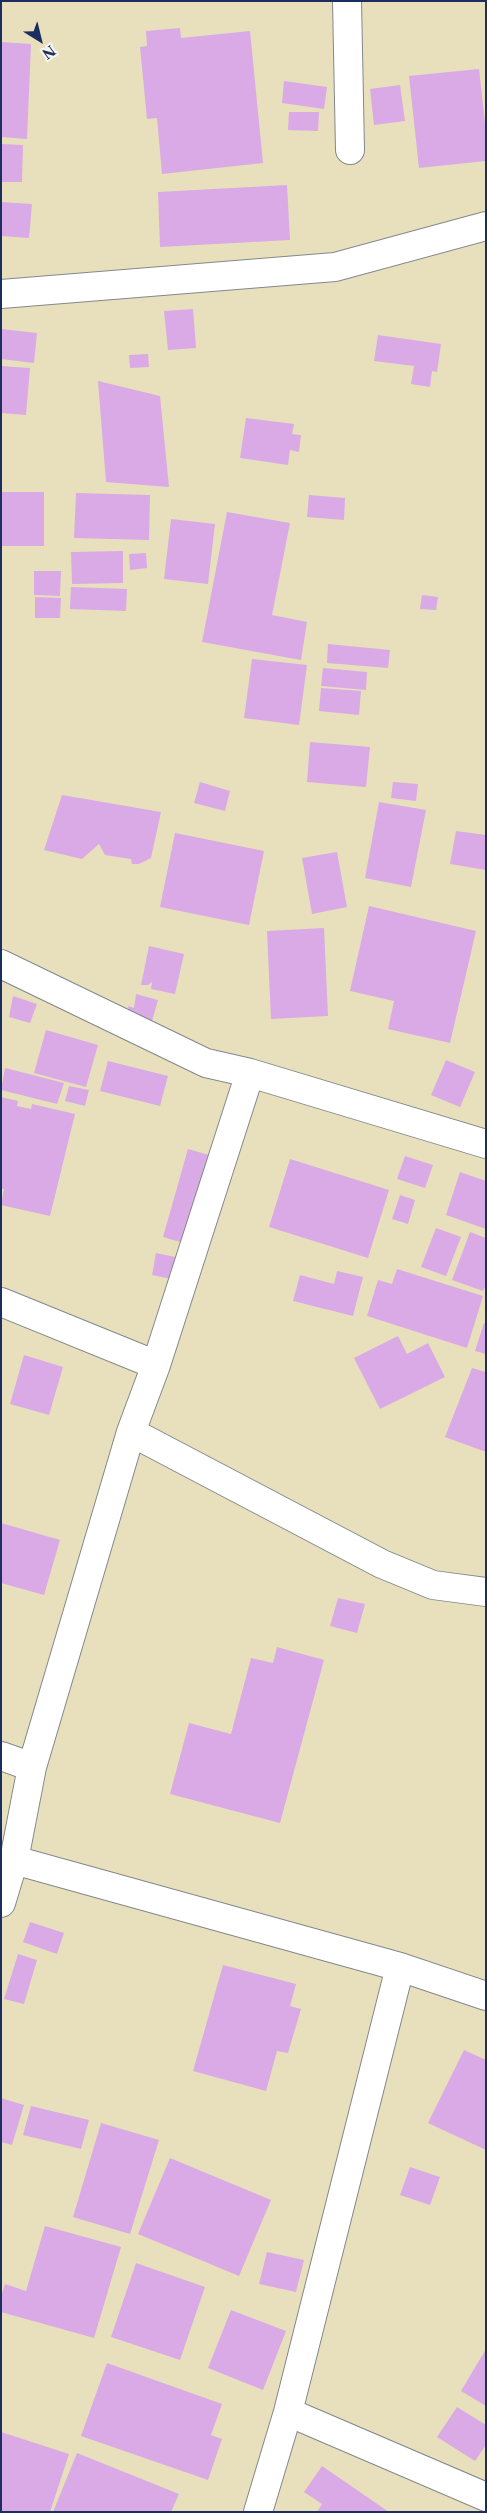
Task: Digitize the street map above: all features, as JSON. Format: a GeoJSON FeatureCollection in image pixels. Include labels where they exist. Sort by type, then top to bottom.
{"type":"FeatureCollection","features":[{"type":"Feature","properties":{"kind":"street"},"geometry":{"type":"LineString","coordinates":[[347,1],[350,150]]}},
{"type":"Feature","properties":{"kind":"street"},"geometry":{"type":"LineString","coordinates":[[1,294],[335,267],[486,226]]}},
{"type":"Feature","properties":{"kind":"street"},"geometry":{"type":"LineString","coordinates":[[1,964],[206,1063],[250,1073],[486,1144]]}},
{"type":"Feature","properties":{"kind":"street"},"geometry":{"type":"LineString","coordinates":[[1,1903],[14,1860],[32,1767],[131,1432],[156,1365],[250,1073]]}},
{"type":"Feature","properties":{"kind":"street"},"geometry":{"type":"LineString","coordinates":[[1,1302],[156,1365]]}},
{"type":"Feature","properties":{"kind":"street"},"geometry":{"type":"LineString","coordinates":[[131,1432],[382,1564],[433,1584],[486,1592]]}},
{"type":"Feature","properties":{"kind":"street"},"geometry":{"type":"LineString","coordinates":[[1,1756],[32,1767]]}},
{"type":"Feature","properties":{"kind":"street"},"geometry":{"type":"LineString","coordinates":[[14,1860],[400,1967],[486,1996]]}},
{"type":"Feature","properties":{"kind":"street"},"geometry":{"type":"LineString","coordinates":[[258,2512],[288,2412],[400,1967]]}},
{"type":"Feature","properties":{"kind":"street"},"geometry":{"type":"LineString","coordinates":[[288,2412],[486,2497]]}},
{"type":"Feature","properties":{"kind":"building"},"geometry":{"type":"Polygon","coordinates":[[[180,28],[181,38],[250,31],[263,163],[162,174],[157,118],[147,119],[140,47],[147,46],[146,31],[180,28]]]}},
{"type":"Feature","properties":{"kind":"building"},"geometry":{"type":"Polygon","coordinates":[[[1,42],[31,44],[27,139],[1,137],[1,42]]]}},
{"type":"Feature","properties":{"kind":"building"},"geometry":{"type":"Polygon","coordinates":[[[479,69],[486,132],[486,161],[419,168],[409,76],[479,69]]]}},
{"type":"Feature","properties":{"kind":"building"},"geometry":{"type":"Polygon","coordinates":[[[284,81],[327,87],[324,109],[282,103],[284,81]]]}},
{"type":"Feature","properties":{"kind":"building"},"geometry":{"type":"Polygon","coordinates":[[[400,85],[405,121],[374,125],[370,89],[400,85]]]}},
{"type":"Feature","properties":{"kind":"building"},"geometry":{"type":"Polygon","coordinates":[[[289,112],[319,112],[318,131],[288,130],[289,112]]]}},
{"type":"Feature","properties":{"kind":"building"},"geometry":{"type":"Polygon","coordinates":[[[1,144],[23,145],[22,182],[1,182],[1,144]]]}},
{"type":"Feature","properties":{"kind":"building"},"geometry":{"type":"Polygon","coordinates":[[[287,185],[290,240],[160,247],[158,192],[287,185]]]}},
{"type":"Feature","properties":{"kind":"building"},"geometry":{"type":"Polygon","coordinates":[[[1,202],[32,204],[29,238],[1,236],[1,202]]]}},
{"type":"Feature","properties":{"kind":"building"},"geometry":{"type":"Polygon","coordinates":[[[193,309],[196,348],[168,350],[164,311],[193,309]]]}},
{"type":"Feature","properties":{"kind":"building"},"geometry":{"type":"Polygon","coordinates":[[[1,329],[37,333],[34,363],[1,359],[1,329]]]}},
{"type":"Feature","properties":{"kind":"building"},"geometry":{"type":"Polygon","coordinates":[[[378,335],[441,344],[437,372],[432,371],[430,387],[411,384],[414,366],[374,361],[378,335]]]}},
{"type":"Feature","properties":{"kind":"building"},"geometry":{"type":"Polygon","coordinates":[[[148,354],[149,367],[130,368],[129,355],[148,354]]]}},
{"type":"Feature","properties":{"kind":"building"},"geometry":{"type":"Polygon","coordinates":[[[1,366],[30,368],[26,415],[1,413],[1,366]]]}},
{"type":"Feature","properties":{"kind":"building"},"geometry":{"type":"Polygon","coordinates":[[[98,381],[160,396],[169,487],[106,482],[98,381]]]}},
{"type":"Feature","properties":{"kind":"building"},"geometry":{"type":"Polygon","coordinates":[[[246,418],[294,424],[292,434],[301,435],[299,452],[290,450],[288,465],[240,458],[246,418]]]}},
{"type":"Feature","properties":{"kind":"building"},"geometry":{"type":"Polygon","coordinates":[[[1,492],[44,492],[44,546],[1,546],[1,492]]]}},
{"type":"Feature","properties":{"kind":"building"},"geometry":{"type":"Polygon","coordinates":[[[76,493],[150,495],[149,540],[74,538],[76,493]]]}},
{"type":"Feature","properties":{"kind":"building"},"geometry":{"type":"Polygon","coordinates":[[[309,495],[345,498],[344,520],[307,517],[309,495]]]}},
{"type":"Feature","properties":{"kind":"building"},"geometry":{"type":"Polygon","coordinates":[[[227,512],[290,523],[272,615],[307,622],[301,660],[202,642],[227,512]]]}},
{"type":"Feature","properties":{"kind":"building"},"geometry":{"type":"Polygon","coordinates":[[[171,519],[215,524],[208,584],[164,579],[171,519]]]}},
{"type":"Feature","properties":{"kind":"building"},"geometry":{"type":"Polygon","coordinates":[[[123,551],[123,583],[72,584],[71,552],[123,551]]]}},
{"type":"Feature","properties":{"kind":"building"},"geometry":{"type":"Polygon","coordinates":[[[146,553],[147,568],[130,570],[129,554],[146,553]]]}},
{"type":"Feature","properties":{"kind":"building"},"geometry":{"type":"Polygon","coordinates":[[[34,571],[61,571],[60,596],[34,595],[34,571]]]}},
{"type":"Feature","properties":{"kind":"building"},"geometry":{"type":"Polygon","coordinates":[[[71,587],[127,589],[126,611],[70,609],[71,587]]]}},
{"type":"Feature","properties":{"kind":"building"},"geometry":{"type":"Polygon","coordinates":[[[422,595],[438,597],[436,610],[420,609],[422,595]]]}},
{"type":"Feature","properties":{"kind":"building"},"geometry":{"type":"Polygon","coordinates":[[[35,597],[61,598],[60,618],[35,618],[35,597]]]}},
{"type":"Feature","properties":{"kind":"building"},"geometry":{"type":"Polygon","coordinates":[[[328,644],[390,650],[388,668],[327,663],[328,644]]]}},
{"type":"Feature","properties":{"kind":"building"},"geometry":{"type":"Polygon","coordinates":[[[252,659],[307,665],[299,725],[244,718],[252,659]]]}},
{"type":"Feature","properties":{"kind":"building"},"geometry":{"type":"Polygon","coordinates":[[[323,668],[367,672],[366,690],[321,686],[323,668]]]}},
{"type":"Feature","properties":{"kind":"building"},"geometry":{"type":"Polygon","coordinates":[[[321,688],[361,691],[359,715],[319,711],[321,688]]]}},
{"type":"Feature","properties":{"kind":"building"},"geometry":{"type":"Polygon","coordinates":[[[310,742],[370,747],[366,787],[307,782],[310,742]]]}},
{"type":"Feature","properties":{"kind":"building"},"geometry":{"type":"Polygon","coordinates":[[[200,782],[230,791],[225,811],[194,803],[200,782]]]}},
{"type":"Feature","properties":{"kind":"building"},"geometry":{"type":"Polygon","coordinates":[[[393,782],[418,784],[416,801],[391,798],[393,782]]]}},
{"type":"Feature","properties":{"kind":"building"},"geometry":{"type":"Polygon","coordinates":[[[62,795],[161,812],[151,858],[139,864],[132,864],[131,859],[105,855],[99,844],[82,859],[44,850],[62,795]]]}},
{"type":"Feature","properties":{"kind":"building"},"geometry":{"type":"Polygon","coordinates":[[[379,802],[426,810],[411,887],[365,878],[379,802]]]}},
{"type":"Feature","properties":{"kind":"building"},"geometry":{"type":"Polygon","coordinates":[[[456,831],[486,835],[486,870],[450,864],[456,831]]]}},
{"type":"Feature","properties":{"kind":"building"},"geometry":{"type":"Polygon","coordinates":[[[175,833],[264,851],[249,925],[160,907],[175,833]]]}},
{"type":"Feature","properties":{"kind":"building"},"geometry":{"type":"Polygon","coordinates":[[[337,852],[347,907],[312,914],[302,858],[337,852]]]}},
{"type":"Feature","properties":{"kind":"building"},"geometry":{"type":"Polygon","coordinates":[[[369,906],[476,931],[450,1043],[388,1029],[394,1001],[350,991],[369,906]]]}},
{"type":"Feature","properties":{"kind":"building"},"geometry":{"type":"Polygon","coordinates":[[[324,928],[328,1016],[271,1019],[267,931],[324,928]]]}},
{"type":"Feature","properties":{"kind":"building"},"geometry":{"type":"Polygon","coordinates":[[[149,946],[184,954],[175,994],[151,989],[152,982],[148,985],[141,985],[149,946]]]}},
{"type":"Feature","properties":{"kind":"building"},"geometry":{"type":"Polygon","coordinates":[[[136,994],[158,1000],[152,1021],[128,1017],[132,1011],[129,1011],[128,1006],[134,1008],[136,994]]]}},
{"type":"Feature","properties":{"kind":"building"},"geometry":{"type":"Polygon","coordinates":[[[13,996],[37,1004],[30,1023],[9,1017],[13,996]]]}},
{"type":"Feature","properties":{"kind":"building"},"geometry":{"type":"Polygon","coordinates":[[[46,1030],[98,1045],[86,1087],[34,1073],[46,1030]]]}},
{"type":"Feature","properties":{"kind":"building"},"geometry":{"type":"Polygon","coordinates":[[[446,1060],[475,1072],[460,1107],[431,1095],[446,1060]]]}},
{"type":"Feature","properties":{"kind":"building"},"geometry":{"type":"Polygon","coordinates":[[[108,1061],[168,1076],[160,1106],[100,1091],[108,1061]]]}},
{"type":"Feature","properties":{"kind":"building"},"geometry":{"type":"Polygon","coordinates":[[[5,1068],[64,1083],[57,1104],[1,1090],[5,1068]]]}},
{"type":"Feature","properties":{"kind":"building"},"geometry":{"type":"Polygon","coordinates":[[[69,1086],[89,1090],[85,1106],[65,1101],[69,1086]]]}},
{"type":"Feature","properties":{"kind":"building"},"geometry":{"type":"Polygon","coordinates":[[[1,1097],[18,1101],[17,1106],[31,1109],[32,1104],[75,1114],[50,1216],[1,1205],[4,1189],[1,1189],[1,1097]]]}},
{"type":"Feature","properties":{"kind":"building"},"geometry":{"type":"Polygon","coordinates":[[[188,1149],[216,1157],[190,1245],[163,1237],[188,1149]]]}},
{"type":"Feature","properties":{"kind":"building"},"geometry":{"type":"Polygon","coordinates":[[[405,1156],[433,1165],[425,1188],[397,1179],[405,1156]]]}},
{"type":"Feature","properties":{"kind":"building"},"geometry":{"type":"Polygon","coordinates":[[[290,1159],[389,1190],[368,1258],[269,1227],[290,1159]]]}},
{"type":"Feature","properties":{"kind":"building"},"geometry":{"type":"Polygon","coordinates":[[[460,1172],[486,1181],[486,1229],[446,1215],[460,1172]]]}},
{"type":"Feature","properties":{"kind":"building"},"geometry":{"type":"Polygon","coordinates":[[[400,1195],[415,1200],[408,1224],[392,1219],[400,1195]]]}},
{"type":"Feature","properties":{"kind":"building"},"geometry":{"type":"Polygon","coordinates":[[[436,1228],[461,1237],[446,1276],[421,1267],[436,1228]]]}},
{"type":"Feature","properties":{"kind":"building"},"geometry":{"type":"Polygon","coordinates":[[[470,1232],[486,1238],[486,1285],[483,1291],[452,1280],[470,1232]]]}},
{"type":"Feature","properties":{"kind":"building"},"geometry":{"type":"Polygon","coordinates":[[[156,1253],[175,1257],[171,1279],[152,1275],[156,1253]]]}},
{"type":"Feature","properties":{"kind":"building"},"geometry":{"type":"Polygon","coordinates":[[[397,1269],[483,1296],[467,1348],[367,1316],[378,1280],[392,1284],[397,1269]]]}},
{"type":"Feature","properties":{"kind":"building"},"geometry":{"type":"Polygon","coordinates":[[[337,1271],[363,1277],[353,1316],[293,1301],[300,1275],[334,1284],[337,1271]]]}},
{"type":"Feature","properties":{"kind":"building"},"geometry":{"type":"Polygon","coordinates":[[[484,1323],[486,1324],[486,1354],[475,1351],[484,1323]]]}},
{"type":"Feature","properties":{"kind":"building"},"geometry":{"type":"Polygon","coordinates":[[[398,1336],[407,1354],[428,1343],[445,1377],[380,1409],[354,1358],[398,1336]]]}},
{"type":"Feature","properties":{"kind":"building"},"geometry":{"type":"Polygon","coordinates":[[[24,1355],[63,1367],[49,1415],[10,1404],[24,1355]]]}},
{"type":"Feature","properties":{"kind":"building"},"geometry":{"type":"Polygon","coordinates":[[[472,1368],[486,1372],[486,1452],[445,1437],[472,1368]]]}},
{"type":"Feature","properties":{"kind":"building"},"geometry":{"type":"Polygon","coordinates":[[[1,1523],[60,1540],[44,1595],[1,1583],[1,1523]]]}},
{"type":"Feature","properties":{"kind":"building"},"geometry":{"type":"Polygon","coordinates":[[[338,1598],[365,1604],[357,1633],[330,1626],[338,1598]]]}},
{"type":"Feature","properties":{"kind":"building"},"geometry":{"type":"Polygon","coordinates":[[[277,1647],[324,1660],[280,1823],[170,1794],[189,1723],[231,1734],[251,1658],[273,1663],[277,1647]]]}},
{"type":"Feature","properties":{"kind":"building"},"geometry":{"type":"Polygon","coordinates":[[[30,1922],[64,1933],[57,1954],[23,1942],[30,1922]]]}},
{"type":"Feature","properties":{"kind":"building"},"geometry":{"type":"Polygon","coordinates":[[[18,1954],[37,1960],[24,2004],[4,1999],[18,1954]]]}},
{"type":"Feature","properties":{"kind":"building"},"geometry":{"type":"Polygon","coordinates":[[[223,1965],[296,1984],[290,2006],[301,2009],[288,2053],[277,2051],[266,2091],[193,2071],[223,1965]]]}},
{"type":"Feature","properties":{"kind":"building"},"geometry":{"type":"Polygon","coordinates":[[[464,2050],[486,2060],[486,2150],[428,2123],[464,2050]]]}},
{"type":"Feature","properties":{"kind":"building"},"geometry":{"type":"Polygon","coordinates":[[[1,2098],[24,2105],[12,2145],[1,2142],[1,2098]]]}},
{"type":"Feature","properties":{"kind":"building"},"geometry":{"type":"Polygon","coordinates":[[[31,2106],[89,2120],[81,2149],[23,2135],[31,2106]]]}},
{"type":"Feature","properties":{"kind":"building"},"geometry":{"type":"Polygon","coordinates":[[[101,2123],[159,2140],[130,2234],[73,2217],[101,2123]]]}},
{"type":"Feature","properties":{"kind":"building"},"geometry":{"type":"Polygon","coordinates":[[[170,2158],[271,2200],[239,2276],[138,2234],[170,2158]]]}},
{"type":"Feature","properties":{"kind":"building"},"geometry":{"type":"Polygon","coordinates":[[[410,2167],[440,2177],[430,2205],[400,2195],[410,2167]]]}},
{"type":"Feature","properties":{"kind":"building"},"geometry":{"type":"Polygon","coordinates":[[[45,2226],[121,2247],[94,2338],[1,2312],[1,2297],[5,2284],[26,2291],[45,2226]]]}},
{"type":"Feature","properties":{"kind":"building"},"geometry":{"type":"Polygon","coordinates":[[[267,2252],[304,2260],[296,2292],[259,2284],[267,2252]]]}},
{"type":"Feature","properties":{"kind":"building"},"geometry":{"type":"Polygon","coordinates":[[[136,2263],[205,2287],[180,2360],[111,2337],[136,2263]]]}},
{"type":"Feature","properties":{"kind":"building"},"geometry":{"type":"Polygon","coordinates":[[[231,2310],[286,2331],[263,2390],[208,2368],[231,2310]]]}},
{"type":"Feature","properties":{"kind":"building"},"geometry":{"type":"Polygon","coordinates":[[[486,2349],[486,2406],[461,2391],[486,2349]]]}},
{"type":"Feature","properties":{"kind":"building"},"geometry":{"type":"Polygon","coordinates":[[[107,2363],[222,2404],[211,2435],[222,2439],[208,2480],[81,2436],[107,2363]]]}},
{"type":"Feature","properties":{"kind":"building"},"geometry":{"type":"Polygon","coordinates":[[[457,2407],[486,2425],[486,2445],[475,2461],[437,2437],[457,2407]]]}},
{"type":"Feature","properties":{"kind":"building"},"geometry":{"type":"Polygon","coordinates":[[[1,2432],[69,2454],[50,2512],[1,2512],[1,2432]]]}},
{"type":"Feature","properties":{"kind":"building"},"geometry":{"type":"Polygon","coordinates":[[[77,2453],[179,2494],[171,2512],[53,2512],[77,2453]]]}},
{"type":"Feature","properties":{"kind":"building"},"geometry":{"type":"Polygon","coordinates":[[[322,2466],[389,2512],[317,2512],[322,2504],[304,2492],[322,2466]]]}}]}
